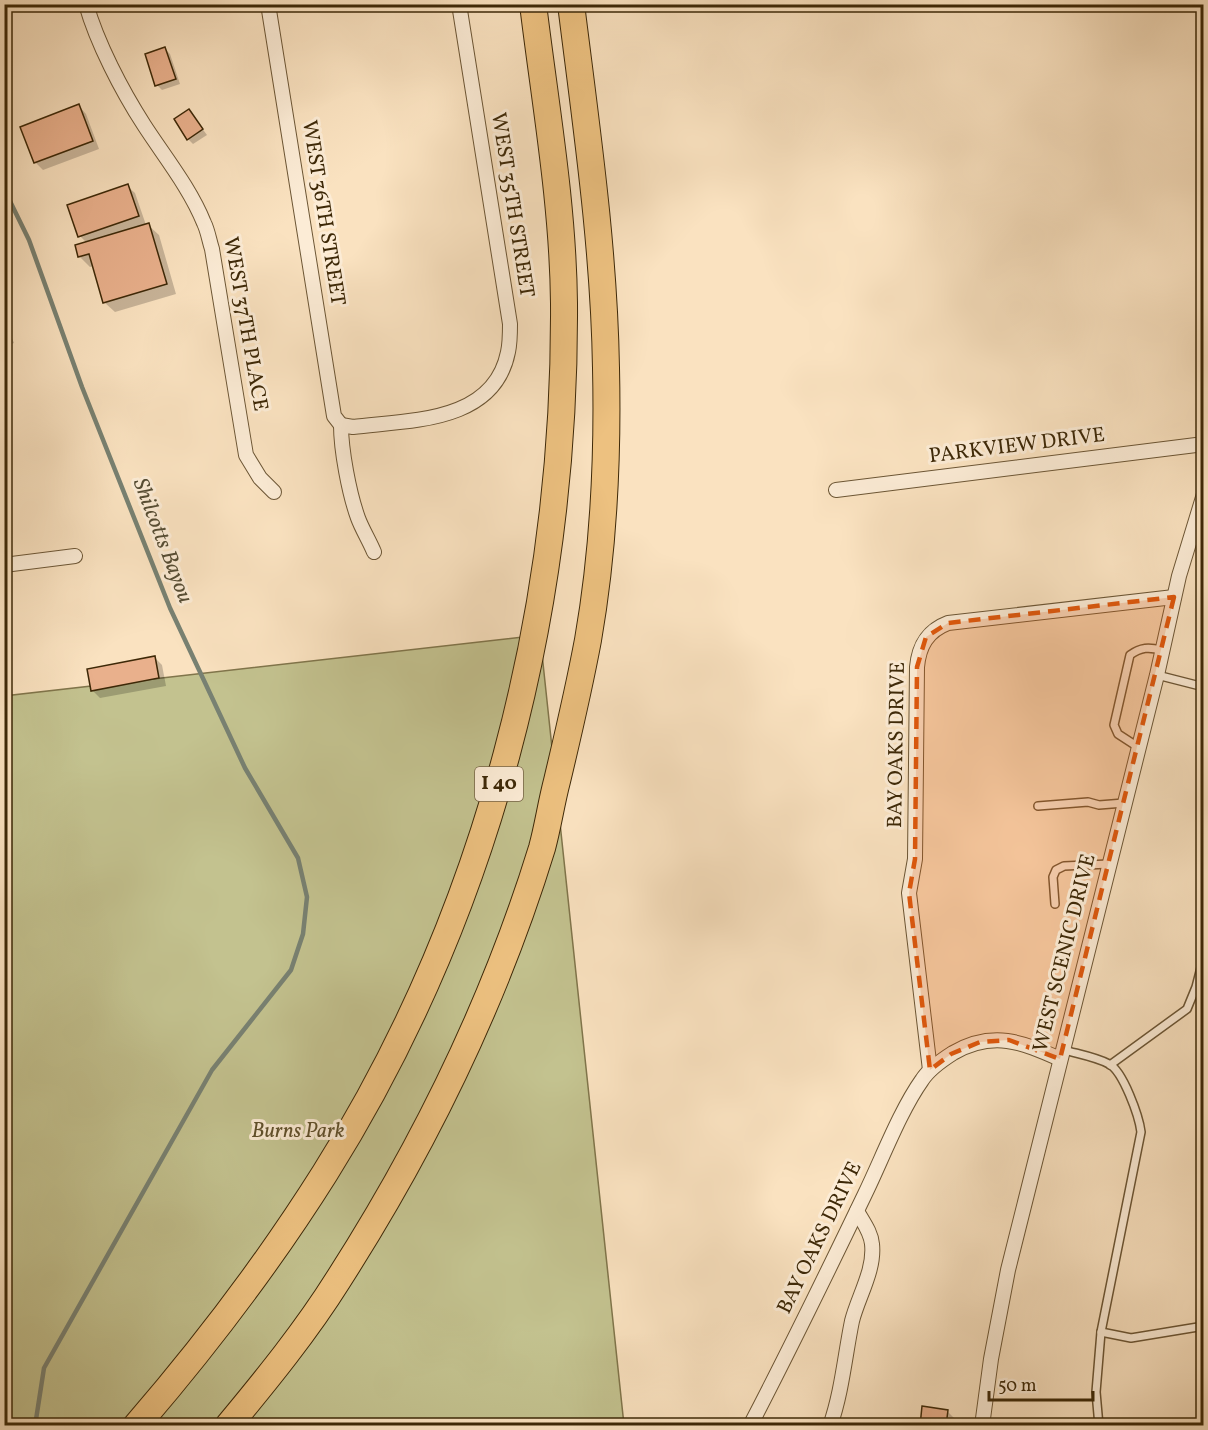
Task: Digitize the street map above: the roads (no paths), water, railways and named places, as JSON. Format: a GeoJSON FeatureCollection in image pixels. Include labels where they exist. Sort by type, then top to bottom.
{"type":"FeatureCollection","features":[{"type":"Feature","properties":{"kind":"highway","name":"I 40"},"geometry":{"type":"LineString","coordinates":[[136,1425],[249,1286],[327,1170],[368,1099],[431,972],[473,864],[497,791],[540,609],[555,495],[562,417],[564,298],[561,239],[533,4]]}},
{"type":"Feature","properties":{"kind":"highway","name":"I 40"},"geometry":{"type":"LineString","coordinates":[[228,1425],[269,1376],[337,1283],[412,1156],[470,1039],[521,911],[546,831],[588,640],[604,482],[607,371],[604,284],[572,4]]}},
{"type":"Feature","properties":{"kind":"street","name":"WEST 37TH PLACE"},"geometry":{"type":"LineString","coordinates":[[86,4],[99,40],[142,122],[192,199],[204,223],[212,249],[246,455],[260,478],[274,492]]}},
{"type":"Feature","properties":{"kind":"street","name":"WEST 36TH STREET"},"geometry":{"type":"LineString","coordinates":[[268,4],[334,416],[341,425],[341,442],[357,517],[374,552]]}},
{"type":"Feature","properties":{"kind":"street","name":"WEST 35TH STREET"},"geometry":{"type":"LineString","coordinates":[[341,425],[353,428],[443,416],[460,410],[486,392],[503,369],[509,351],[510,324],[459,4]]}},
{"type":"Feature","properties":{"kind":"street","name":"PARKVIEW DRIVE"},"geometry":{"type":"LineString","coordinates":[[837,490],[1203,444]]}},
{"type":"Feature","properties":{"kind":"street","name":"WEST SCENIC DRIVE"},"geometry":{"type":"LineString","coordinates":[[982,1425],[991,1359],[1008,1270],[1174,597],[1203,494]]}},
{"type":"Feature","properties":{"kind":"street"},"geometry":{"type":"LineString","coordinates":[[4,565],[75,556]]}},
{"type":"Feature","properties":{"kind":"street","name":"BAY OAKS DRIVE"},"geometry":{"type":"LineString","coordinates":[[930,1070],[909,892],[915,859],[917,667],[918,654],[926,637],[939,626],[948,623],[1174,597]]}},
{"type":"Feature","properties":{"kind":"street","name":"BAY OAKS DRIVE"},"geometry":{"type":"LineString","coordinates":[[750,1425],[782,1365],[921,1080],[930,1070],[962,1048],[991,1041],[1009,1040],[1062,1055]]}},
{"type":"Feature","properties":{"kind":"street"},"geometry":{"type":"LineString","coordinates":[[830,1425],[839,1394],[853,1319],[872,1260],[873,1245],[869,1232],[857,1211]]}},
{"type":"Feature","properties":{"kind":"lane"},"geometry":{"type":"LineString","coordinates":[[1138,747],[1118,734],[1114,725],[1130,655],[1147,647],[1161,650]]}},
{"type":"Feature","properties":{"kind":"lane"},"geometry":{"type":"LineString","coordinates":[[1156,675],[1203,687]]}},
{"type":"Feature","properties":{"kind":"lane"},"geometry":{"type":"LineString","coordinates":[[1038,806],[1088,802],[1099,805],[1124,803]]}},
{"type":"Feature","properties":{"kind":"lane"},"geometry":{"type":"LineString","coordinates":[[1055,904],[1053,877],[1056,870],[1064,866],[1109,864]]}},
{"type":"Feature","properties":{"kind":"lane"},"geometry":{"type":"LineString","coordinates":[[1110,1065],[1187,1009],[1196,987],[1203,956]]}},
{"type":"Feature","properties":{"kind":"lane"},"geometry":{"type":"LineString","coordinates":[[1062,1055],[1110,1065],[1119,1073],[1140,1123],[1141,1132],[1101,1332],[1096,1392],[1099,1425]]}},
{"type":"Feature","properties":{"kind":"lane"},"geometry":{"type":"LineString","coordinates":[[1101,1332],[1131,1338],[1203,1326]]}},
{"type":"Feature","properties":{"kind":"waterway","name":"Shilcotts Bayou"},"geometry":{"type":"LineString","coordinates":[[4,189],[29,240],[82,387],[170,608],[245,768],[298,858],[307,897],[303,934],[291,970],[212,1070],[44,1368],[35,1426]]}},
{"type":"Feature","properties":{"kind":"park label","name":"Burns Park"},"geometry":{"type":"Point","coordinates":[298,1131]}}]}
